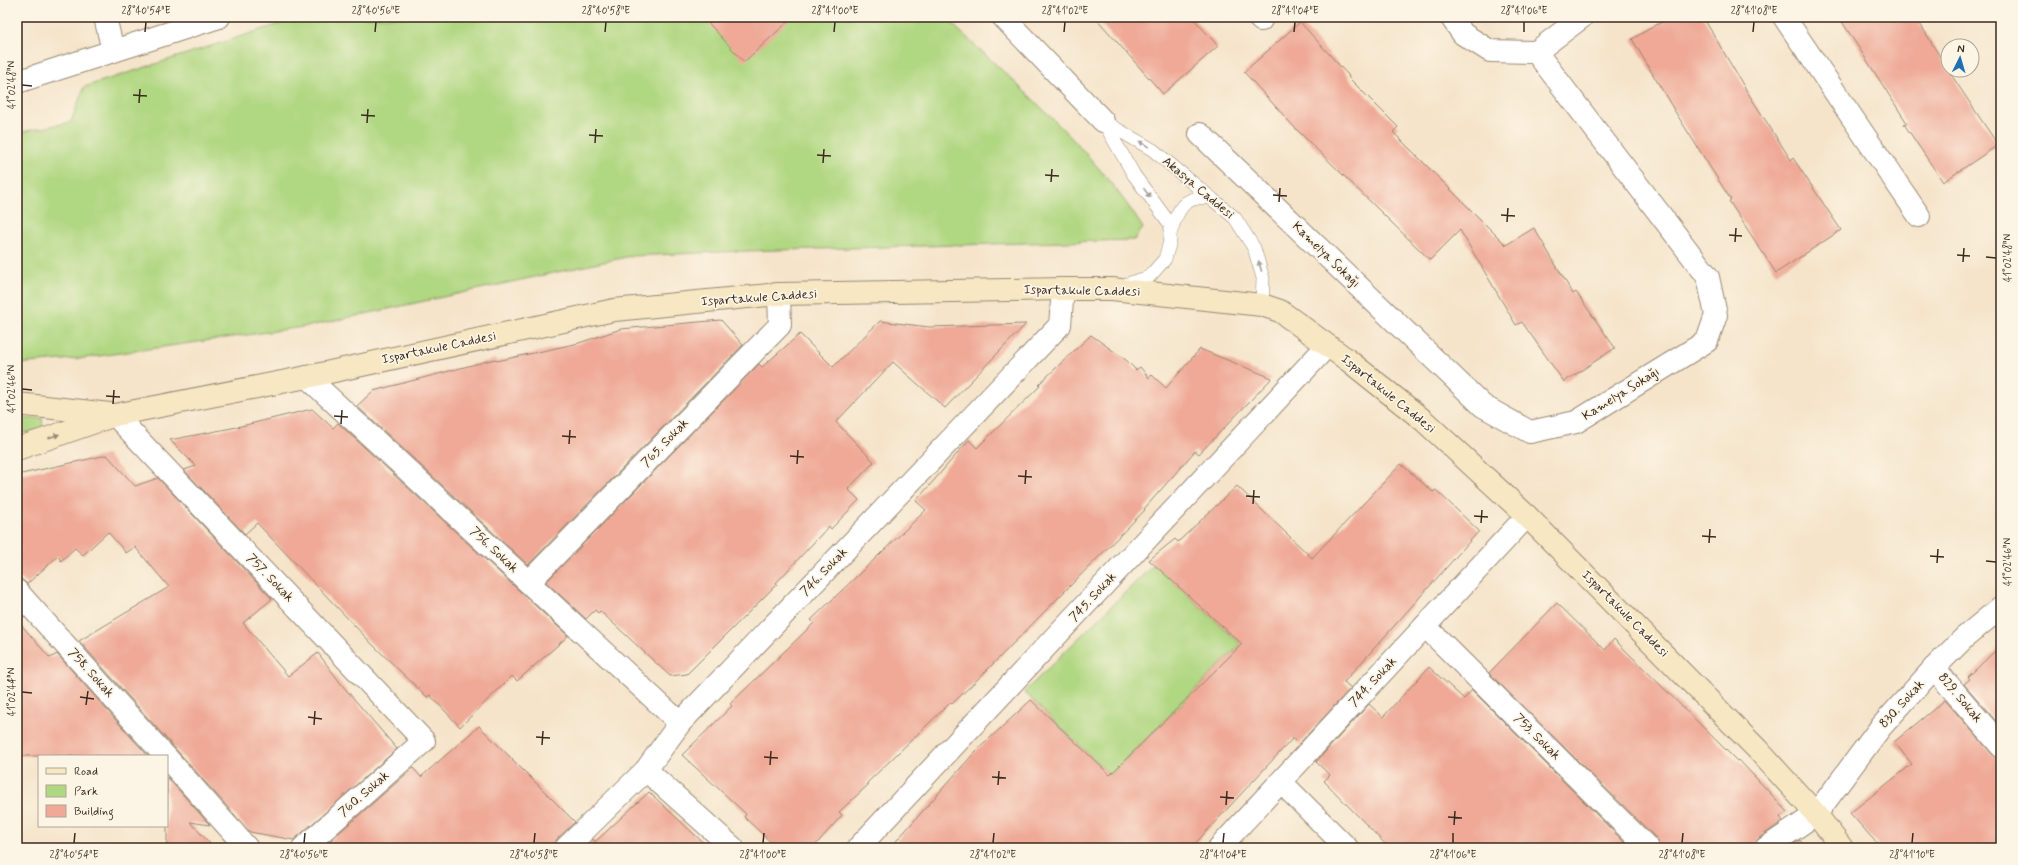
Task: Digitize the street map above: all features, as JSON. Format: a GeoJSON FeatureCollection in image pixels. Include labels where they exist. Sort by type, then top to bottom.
{"type":"FeatureCollection","features":[{"type":"Feature","properties":{"kind":"street"},"geometry":{"type":"LineString","coordinates":[[105,17],[113,51]]}},
{"type":"Feature","properties":{"kind":"street"},"geometry":{"type":"LineString","coordinates":[[17,82],[219,17]]}},
{"type":"Feature","properties":{"kind":"street","name":"Akasya Caddesi"},"geometry":{"type":"LineString","coordinates":[[1003,17],[1104,121]]}},
{"type":"Feature","properties":{"kind":"street"},"geometry":{"type":"LineString","coordinates":[[1451,17],[1463,34],[1490,51],[1536,52],[1582,17]]}},
{"type":"Feature","properties":{"kind":"street"},"geometry":{"type":"LineString","coordinates":[[1784,17],[1918,216]]}},
{"type":"Feature","properties":{"kind":"street","name":"Kamelya Sokağı"},"geometry":{"type":"LineString","coordinates":[[1200,134],[1483,406],[1530,432],[1576,422],[1707,341],[1716,315],[1708,277],[1536,52]]}},
{"type":"Feature","properties":{"kind":"street","name":"Ispartakule Caddesi"},"geometry":{"type":"LineString","coordinates":[[17,448],[115,415],[307,377],[614,310],[780,294],[1063,289],[1112,289],[1262,305],[1280,311],[1423,420],[1527,516],[1758,750],[1816,814],[1842,848]]}},
{"type":"Feature","properties":{"kind":"street","name":"746. Sokak"},"geometry":{"type":"LineString","coordinates":[[566,848],[646,770],[680,723],[1060,325],[1063,289]]}},
{"type":"Feature","properties":{"kind":"street","name":"765. Sokak"},"geometry":{"type":"LineString","coordinates":[[529,582],[780,325],[780,294]]}},
{"type":"Feature","properties":{"kind":"street","name":"745. Sokak"},"geometry":{"type":"LineString","coordinates":[[858,848],[1327,346]]}},
{"type":"Feature","properties":{"kind":"street","name":"756. Sokak"},"geometry":{"type":"LineString","coordinates":[[307,377],[680,723]]}},
{"type":"Feature","properties":{"kind":"street","name":"Ispartakule Caddesi"},"geometry":{"type":"LineString","coordinates":[[17,404],[115,415]]}},
{"type":"Feature","properties":{"kind":"street","name":"757. Sokak"},"geometry":{"type":"LineString","coordinates":[[115,415],[424,741]]}},
{"type":"Feature","properties":{"kind":"street","name":"744. Sokak"},"geometry":{"type":"LineString","coordinates":[[1218,848],[1527,516]]}},
{"type":"Feature","properties":{"kind":"street","name":"758. Sokak"},"geometry":{"type":"LineString","coordinates":[[17,591],[164,755]]}},
{"type":"Feature","properties":{"kind":"street","name":"830. Sokak"},"geometry":{"type":"LineString","coordinates":[[1766,848],[1816,814],[1880,728],[1934,668],[1964,638],[2001,607]]}},
{"type":"Feature","properties":{"kind":"street","name":"753. Sokak"},"geometry":{"type":"LineString","coordinates":[[1425,626],[1648,848]]}},
{"type":"Feature","properties":{"kind":"street","name":"829. Sokak"},"geometry":{"type":"LineString","coordinates":[[1934,668],[2001,746]]}},
{"type":"Feature","properties":{"kind":"street","name":"760. Sokak"},"geometry":{"type":"LineString","coordinates":[[303,848],[424,741]]}},
{"type":"Feature","properties":{"kind":"street"},"geometry":{"type":"LineString","coordinates":[[168,759],[247,848]]}},
{"type":"Feature","properties":{"kind":"street"},"geometry":{"type":"LineString","coordinates":[[646,770],[733,848]]}},
{"type":"Feature","properties":{"kind":"street"},"geometry":{"type":"LineString","coordinates":[[1281,782],[1347,848]]}},
{"type":"Feature","properties":{"kind":"lane","name":"Akasya Caddesi"},"geometry":{"type":"LineString","coordinates":[[1104,121],[1153,150],[1235,218],[1254,248],[1263,278],[1262,305]]}},
{"type":"Feature","properties":{"kind":"lane","name":"Akasya Caddesi"},"geometry":{"type":"LineString","coordinates":[[1104,121],[1134,175],[1170,224],[1170,241],[1165,259],[1149,277],[1112,289]]}},
{"type":"Feature","properties":{"kind":"lane"},"geometry":{"type":"LineString","coordinates":[[1170,235],[1178,210],[1189,200],[1202,197],[1211,198]]}},
{"type":"Feature","properties":{"kind":"green space"},"geometry":{"type":"Polygon","coordinates":[[[301,17],[945,17],[1024,91],[1076,143],[1101,171],[1143,228],[1134,240],[745,251],[631,256],[310,326],[85,358],[17,364],[17,133],[71,122],[84,87],[301,17]]]}},
{"type":"Feature","properties":{"kind":"green space"},"geometry":{"type":"Polygon","coordinates":[[[42,418],[43,429],[17,434],[17,419],[42,418]]]}},
{"type":"Feature","properties":{"kind":"green space"},"geometry":{"type":"Polygon","coordinates":[[[1154,564],[1241,644],[1110,775],[1024,692],[1154,564]]]}},
{"type":"Feature","properties":{"kind":"building"},"geometry":{"type":"Polygon","coordinates":[[[703,17],[793,17],[744,62],[703,17]]]}},
{"type":"Feature","properties":{"kind":"building"},"geometry":{"type":"Polygon","coordinates":[[[1095,17],[1192,17],[1218,46],[1163,94],[1095,17]]]}},
{"type":"Feature","properties":{"kind":"building"},"geometry":{"type":"Polygon","coordinates":[[[1670,17],[1703,17],[1746,90],[1791,160],[1793,158],[1841,230],[1776,273],[1729,201],[1731,200],[1674,110],[1632,39],[1670,17]]]}},
{"type":"Feature","properties":{"kind":"building"},"geometry":{"type":"Polygon","coordinates":[[[1839,17],[1916,17],[1940,57],[1940,78],[1953,78],[1998,145],[1943,182],[1904,124],[1907,123],[1839,17]]]}},
{"type":"Feature","properties":{"kind":"building"},"geometry":{"type":"Polygon","coordinates":[[[1300,22],[1349,76],[1348,77],[1398,127],[1393,132],[1506,245],[1534,228],[1573,294],[1576,292],[1615,348],[1564,382],[1522,322],[1516,325],[1460,230],[1430,260],[1296,129],[1244,72],[1300,22]]]}},
{"type":"Feature","properties":{"kind":"building"},"geometry":{"type":"Polygon","coordinates":[[[721,320],[743,345],[528,565],[357,406],[373,391],[495,359],[497,361],[579,343],[621,329],[721,320]]]}},
{"type":"Feature","properties":{"kind":"building"},"geometry":{"type":"Polygon","coordinates":[[[880,321],[929,327],[1026,324],[945,408],[893,362],[836,422],[874,462],[848,489],[859,500],[831,529],[829,526],[776,583],[777,584],[687,674],[670,676],[600,611],[598,613],[595,610],[586,619],[546,582],[759,364],[762,367],[800,334],[833,367],[880,321]]]}},
{"type":"Feature","properties":{"kind":"building"},"geometry":{"type":"Polygon","coordinates":[[[1091,335],[1126,360],[1136,370],[1140,367],[1149,378],[1152,375],[1166,388],[1200,349],[1272,378],[1199,454],[1195,451],[1144,509],[1145,510],[982,675],[952,704],[951,702],[867,783],[868,785],[839,812],[842,815],[813,848],[777,848],[744,817],[746,814],[682,755],[732,706],[730,704],[814,623],[811,620],[926,510],[916,501],[969,440],[977,448],[1040,386],[1038,385],[1091,335]]]}},
{"type":"Feature","properties":{"kind":"building"},"geometry":{"type":"Polygon","coordinates":[[[312,409],[333,428],[338,423],[568,636],[517,681],[512,676],[460,727],[430,695],[427,697],[373,645],[257,523],[245,534],[184,470],[196,466],[170,440],[237,427],[312,409]]]}},
{"type":"Feature","properties":{"kind":"building"},"geometry":{"type":"Polygon","coordinates":[[[107,455],[135,486],[158,478],[272,599],[243,623],[288,676],[318,653],[342,685],[397,749],[294,840],[250,832],[79,641],[169,587],[135,547],[126,553],[108,532],[83,555],[75,548],[61,561],[58,556],[27,584],[21,579],[17,579],[17,475],[107,455]]]}},
{"type":"Feature","properties":{"kind":"building"},"geometry":{"type":"Polygon","coordinates":[[[1401,464],[1433,492],[1436,490],[1479,531],[1344,682],[1351,688],[1299,744],[1293,738],[1191,848],[890,848],[975,752],[1031,700],[1110,775],[1242,644],[1149,560],[1175,539],[1178,542],[1237,486],[1312,558],[1401,464]]]}},
{"type":"Feature","properties":{"kind":"building"},"geometry":{"type":"Polygon","coordinates":[[[1557,603],[1605,650],[1614,639],[1737,761],[1739,760],[1788,812],[1780,817],[1783,821],[1759,838],[1754,848],[1660,848],[1657,839],[1489,673],[1557,603]]]}},
{"type":"Feature","properties":{"kind":"building"},"geometry":{"type":"Polygon","coordinates":[[[17,620],[50,658],[57,654],[147,755],[17,756],[17,620]]]}},
{"type":"Feature","properties":{"kind":"building"},"geometry":{"type":"Polygon","coordinates":[[[2001,645],[2001,727],[1964,684],[1970,679],[1968,677],[2001,645]]]}},
{"type":"Feature","properties":{"kind":"building"},"geometry":{"type":"Polygon","coordinates":[[[1429,667],[1464,699],[1472,690],[1630,848],[1389,848],[1324,781],[1330,775],[1316,762],[1369,704],[1383,717],[1429,667]]]}},
{"type":"Feature","properties":{"kind":"building"},"geometry":{"type":"Polygon","coordinates":[[[1945,700],[1992,754],[2001,758],[2001,848],[1881,848],[1850,813],[1912,764],[1894,742],[1945,700]]]}},
{"type":"Feature","properties":{"kind":"building"},"geometry":{"type":"Polygon","coordinates":[[[479,726],[575,822],[557,839],[554,848],[340,848],[325,845],[413,768],[421,777],[479,726]]]}},
{"type":"Feature","properties":{"kind":"building"},"geometry":{"type":"Polygon","coordinates":[[[168,778],[210,825],[190,822],[214,848],[167,848],[168,778]]]}},
{"type":"Feature","properties":{"kind":"building"},"geometry":{"type":"Polygon","coordinates":[[[649,792],[709,848],[584,848],[593,839],[595,842],[649,792]]]}},
{"type":"Feature","properties":{"kind":"building"},"geometry":{"type":"Polygon","coordinates":[[[1800,840],[1806,848],[1788,848],[1800,840]]]}}]}
